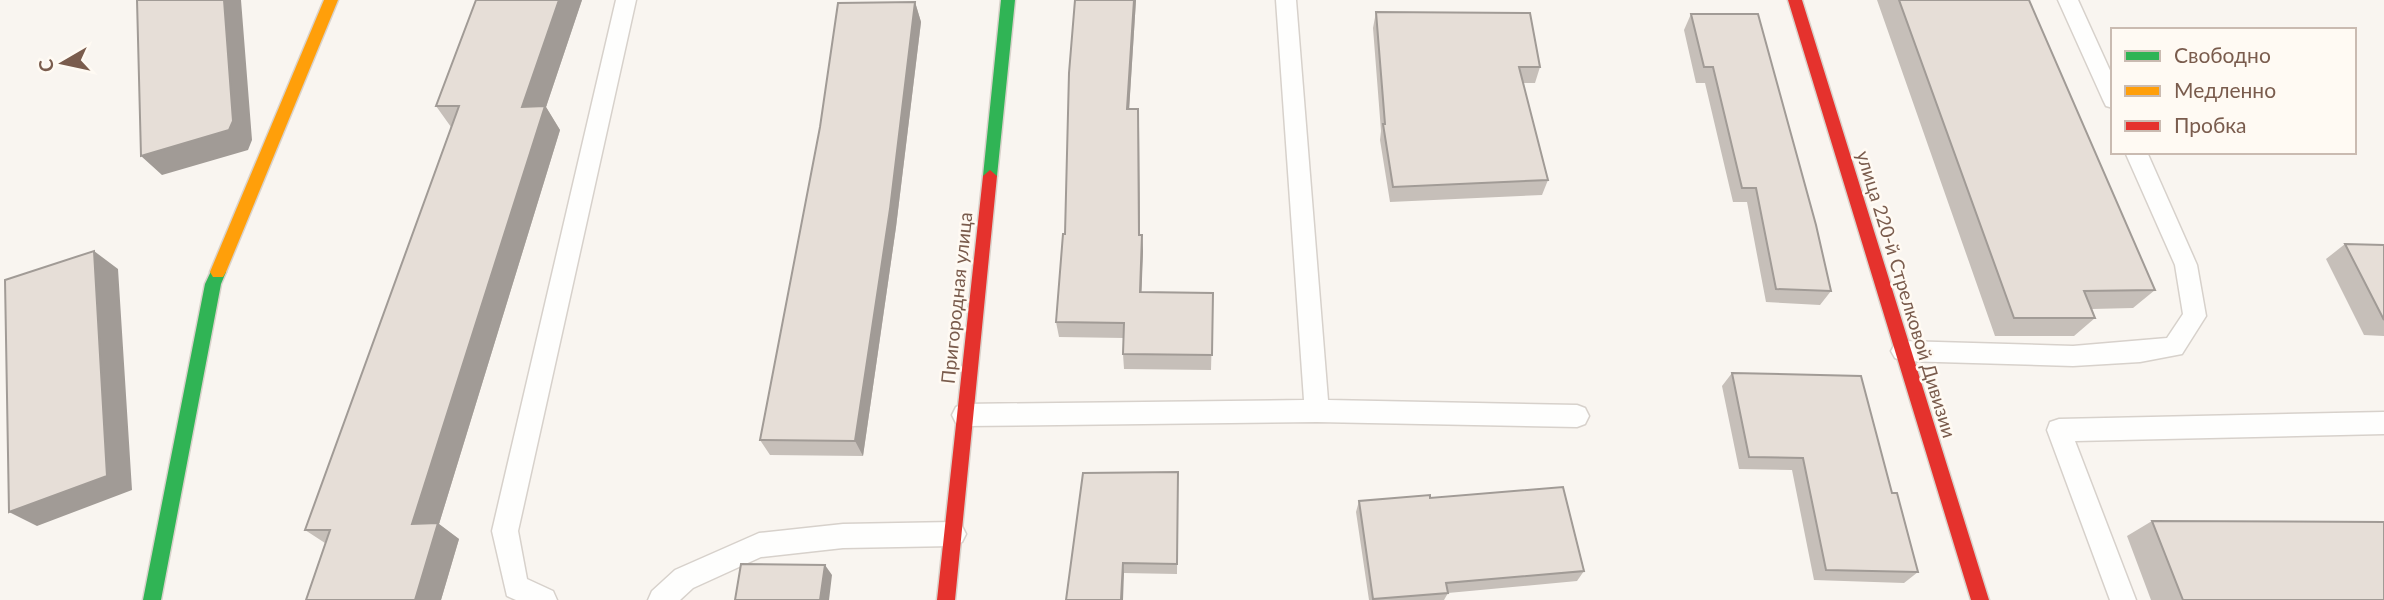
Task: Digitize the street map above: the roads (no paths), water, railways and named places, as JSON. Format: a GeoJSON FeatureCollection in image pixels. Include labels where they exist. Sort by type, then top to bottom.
{"type":"FeatureCollection","features":[{"type":"Feature","properties":{"kind":"street"},"geometry":{"type":"LineString","coordinates":[[152,600],[213,284],[331,0]]}},
{"type":"Feature","properties":{"kind":"street","name":"Пригородная улица"},"geometry":{"type":"LineString","coordinates":[[946,600],[1008,0]]}},
{"type":"Feature","properties":{"kind":"street","name":"улица 220-й Стрелковой Дивизии"},"geometry":{"type":"LineString","coordinates":[[1795,0],[1980,600]]}},
{"type":"Feature","properties":{"kind":"lane"},"geometry":{"type":"LineString","coordinates":[[544,600],[516,587],[505,531],[626,0]]}},
{"type":"Feature","properties":{"kind":"lane"},"geometry":{"type":"LineString","coordinates":[[1286,0],[1317,411]]}},
{"type":"Feature","properties":{"kind":"lane"},"geometry":{"type":"LineString","coordinates":[[2068,0],[2111,96]]}},
{"type":"Feature","properties":{"kind":"lane"},"geometry":{"type":"LineString","coordinates":[[1903,351],[2077,356],[2131,354],[2174,346],[2195,316],[2186,265],[2137,154]]}},
{"type":"Feature","properties":{"kind":"lane"},"geometry":{"type":"LineString","coordinates":[[964,415],[1317,411],[1577,416]]}},
{"type":"Feature","properties":{"kind":"lane"},"geometry":{"type":"LineString","coordinates":[[2123,600],[2059,430],[2384,423]]}},
{"type":"Feature","properties":{"kind":"lane"},"geometry":{"type":"LineString","coordinates":[[661,600],[684,579],[759,545],[843,536],[953,534]]}}]}
